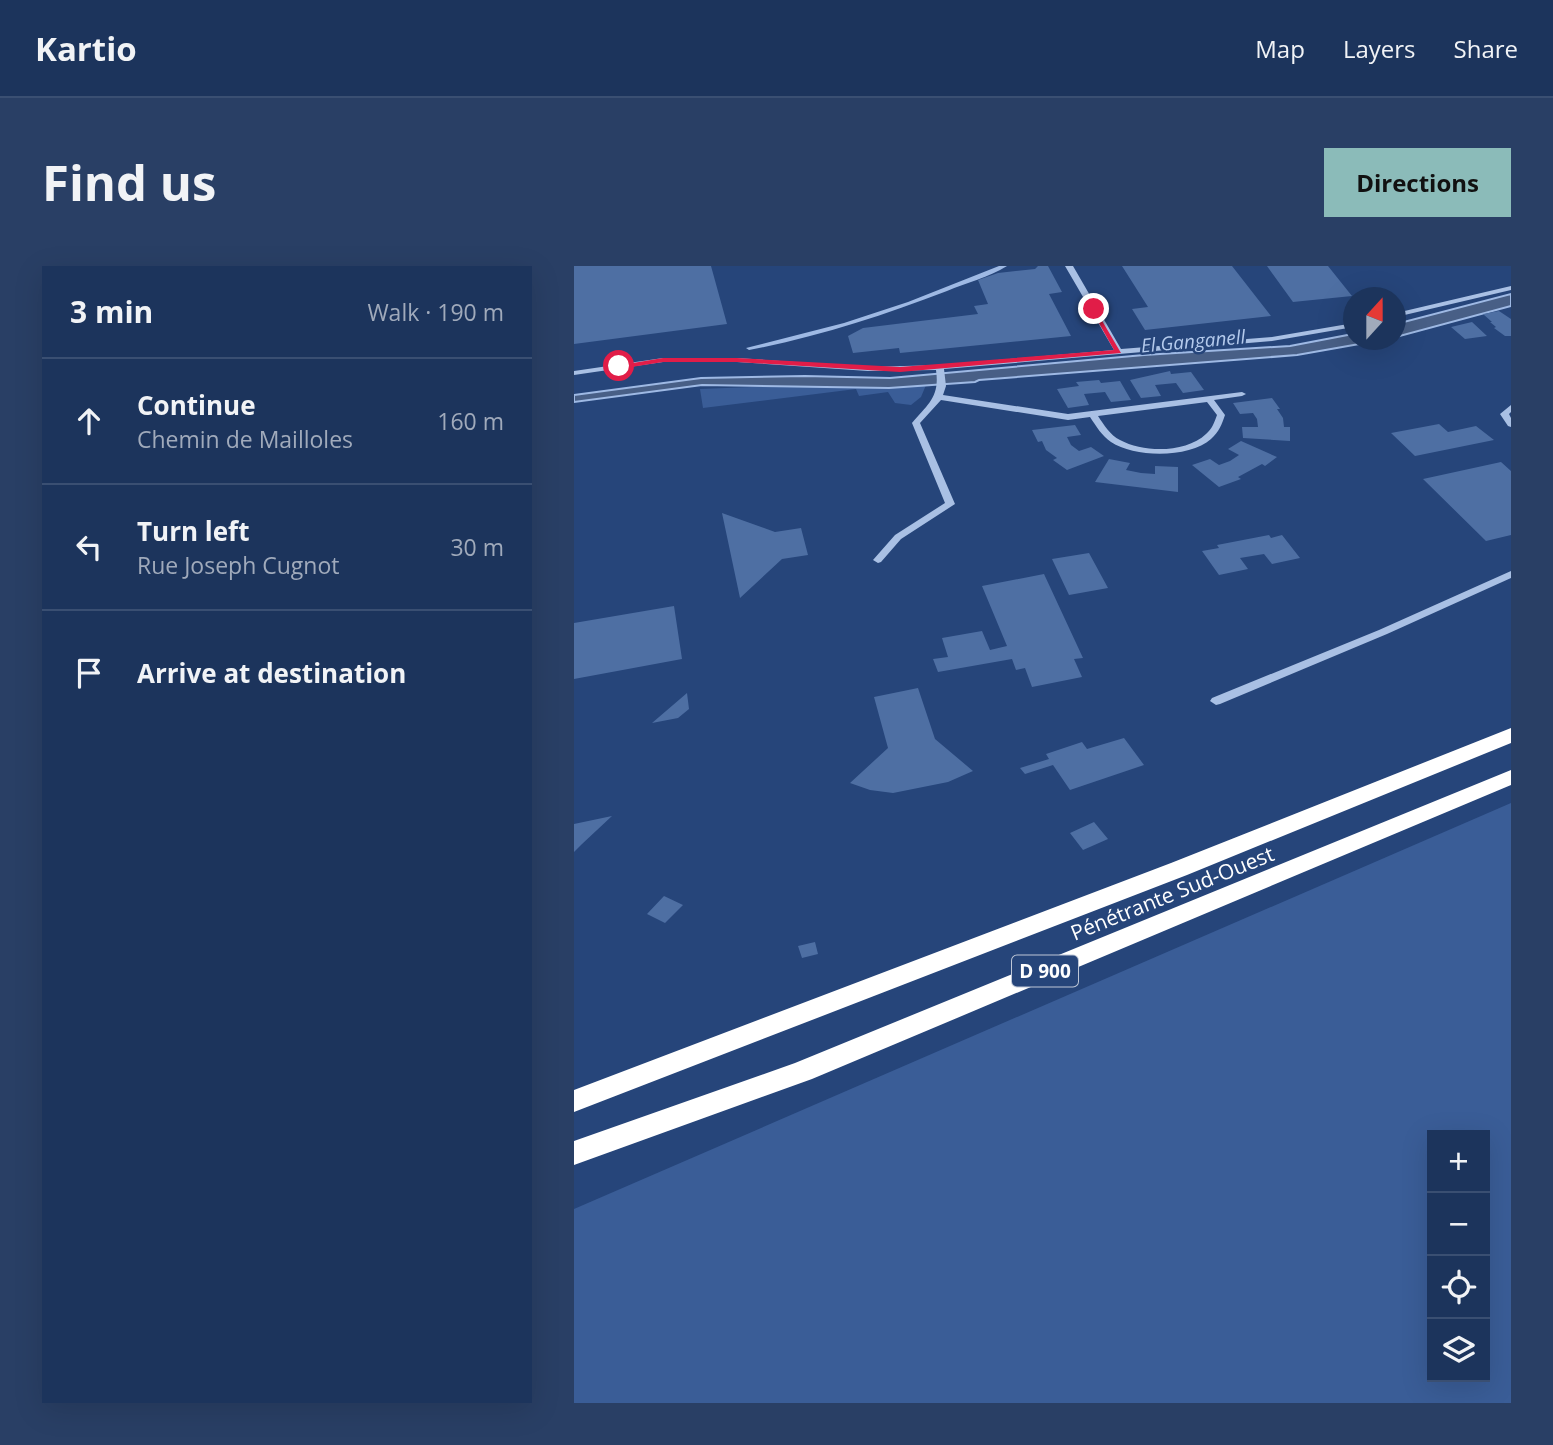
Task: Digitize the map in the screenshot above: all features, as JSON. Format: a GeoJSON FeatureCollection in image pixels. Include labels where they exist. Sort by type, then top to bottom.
{"type":"FeatureCollection","features":[{"type":"Feature","properties":{"kind":"highway","name":"Pénétrante Sud-Ouest"},"geometry":{"type":"LineString","coordinates":[[574,1101],[1179,869],[1511,735]]}},
{"type":"Feature","properties":{"kind":"highway","name":"Pénétrante Sud-Ouest"},"geometry":{"type":"LineString","coordinates":[[574,1153],[803,1071],[1511,777]]}},
{"type":"Feature","properties":{"kind":"street"},"geometry":{"type":"LineString","coordinates":[[1069,266],[1119,352]]}},
{"type":"Feature","properties":{"kind":"street"},"geometry":{"type":"LineString","coordinates":[[1406,312],[1511,288]]}},
{"type":"Feature","properties":{"kind":"street"},"geometry":{"type":"LineString","coordinates":[[574,373],[663,360],[737,360],[940,371],[1272,339],[1343,327]]}},
{"type":"Feature","properties":{"kind":"street"},"geometry":{"type":"LineString","coordinates":[[878,560],[898,537],[950,504],[916,423],[939,397],[943,384],[940,371]]}},
{"type":"Feature","properties":{"kind":"street"},"geometry":{"type":"LineString","coordinates":[[939,397],[1068,417],[1241,394]]}},
{"type":"Feature","properties":{"kind":"street"},"geometry":{"type":"LineString","coordinates":[[1093,415],[1104,433],[1120,443],[1145,450],[1169,450],[1192,446],[1211,436],[1220,424],[1221,415],[1210,400]]}},
{"type":"Feature","properties":{"kind":"street"},"geometry":{"type":"LineString","coordinates":[[1511,408],[1504,414],[1511,424]]}},
{"type":"Feature","properties":{"kind":"street"},"geometry":{"type":"LineString","coordinates":[[1216,701],[1511,574]]}},
{"type":"Feature","properties":{"kind":"shaded area"},"geometry":{"type":"Polygon","coordinates":[[[1511,294],[1511,306],[1406,334],[1406,321],[1511,294]]]}},
{"type":"Feature","properties":{"kind":"shaded area"},"geometry":{"type":"Polygon","coordinates":[[[1343,336],[1343,347],[1297,355],[889,388],[702,385],[574,402],[574,395],[701,378],[890,378],[1144,355],[1290,346],[1343,336]]]}},
{"type":"Feature","properties":{"kind":"shaded area"},"geometry":{"type":"Polygon","coordinates":[[[803,385],[889,388],[926,385],[921,397],[911,405],[895,403],[888,392],[859,396],[856,389],[703,408],[700,389],[803,385]]]}},
{"type":"Feature","properties":{"kind":"shaded area"},"geometry":{"type":"Polygon","coordinates":[[[1511,803],[1511,1403],[574,1403],[574,1209],[1511,803]]]}},
{"type":"Feature","properties":{"kind":"building"},"geometry":{"type":"Polygon","coordinates":[[[574,266],[711,266],[727,324],[574,344],[574,266]]]}},
{"type":"Feature","properties":{"kind":"building"},"geometry":{"type":"Polygon","coordinates":[[[1038,266],[1048,266],[1062,292],[1049,294],[1071,336],[900,353],[899,348],[853,353],[848,336],[863,328],[978,314],[974,306],[988,304],[978,280],[998,273],[1035,269],[1038,266]]]}},
{"type":"Feature","properties":{"kind":"building"},"geometry":{"type":"Polygon","coordinates":[[[1122,266],[1232,266],[1271,316],[1145,330],[1132,309],[1148,307],[1122,266]]]}},
{"type":"Feature","properties":{"kind":"building"},"geometry":{"type":"Polygon","coordinates":[[[1267,266],[1328,266],[1345,287],[1343,297],[1293,302],[1267,266]]]}},
{"type":"Feature","properties":{"kind":"building"},"geometry":{"type":"Polygon","coordinates":[[[1499,311],[1511,319],[1511,336],[1505,336],[1494,328],[1496,327],[1483,314],[1499,311]]]}},
{"type":"Feature","properties":{"kind":"building"},"geometry":{"type":"Polygon","coordinates":[[[1472,322],[1487,336],[1465,339],[1451,327],[1472,322]]]}},
{"type":"Feature","properties":{"kind":"building"},"geometry":{"type":"Polygon","coordinates":[[[1170,371],[1171,374],[1191,372],[1204,390],[1183,393],[1176,383],[1155,385],[1161,396],[1141,398],[1130,380],[1170,371]]]}},
{"type":"Feature","properties":{"kind":"building"},"geometry":{"type":"Polygon","coordinates":[[[1099,380],[1101,383],[1120,381],[1131,400],[1111,402],[1105,392],[1084,394],[1089,405],[1068,408],[1057,389],[1079,386],[1076,382],[1099,380]]]}},
{"type":"Feature","properties":{"kind":"building"},"geometry":{"type":"Polygon","coordinates":[[[1272,398],[1280,409],[1277,409],[1283,418],[1284,427],[1290,427],[1290,441],[1243,438],[1242,427],[1258,427],[1257,419],[1253,413],[1240,414],[1233,403],[1272,398]]]}},
{"type":"Feature","properties":{"kind":"building"},"geometry":{"type":"Polygon","coordinates":[[[1439,424],[1448,432],[1476,426],[1494,440],[1415,456],[1391,433],[1439,424]]]}},
{"type":"Feature","properties":{"kind":"building"},"geometry":{"type":"Polygon","coordinates":[[[1075,425],[1081,435],[1067,437],[1071,445],[1079,451],[1091,447],[1104,456],[1067,470],[1053,460],[1057,458],[1046,450],[1042,441],[1038,442],[1032,430],[1075,425]]]}},
{"type":"Feature","properties":{"kind":"building"},"geometry":{"type":"Polygon","coordinates":[[[1241,441],[1277,457],[1265,466],[1262,464],[1238,477],[1241,479],[1219,487],[1192,465],[1210,459],[1219,465],[1230,461],[1239,455],[1228,449],[1241,441]]]}},
{"type":"Feature","properties":{"kind":"building"},"geometry":{"type":"Polygon","coordinates":[[[1109,459],[1130,463],[1126,470],[1141,473],[1155,474],[1155,466],[1178,467],[1178,492],[1095,482],[1109,459]]]}},
{"type":"Feature","properties":{"kind":"building"},"geometry":{"type":"Polygon","coordinates":[[[1501,462],[1511,471],[1511,535],[1486,541],[1423,479],[1501,462]]]}},
{"type":"Feature","properties":{"kind":"building"},"geometry":{"type":"Polygon","coordinates":[[[722,513],[775,532],[801,528],[808,555],[782,559],[740,598],[722,513]]]}},
{"type":"Feature","properties":{"kind":"building"},"geometry":{"type":"Polygon","coordinates":[[[1269,535],[1271,538],[1282,535],[1300,558],[1272,564],[1264,554],[1240,558],[1248,569],[1219,575],[1202,551],[1219,548],[1217,545],[1269,535]]]}},
{"type":"Feature","properties":{"kind":"building"},"geometry":{"type":"Polygon","coordinates":[[[1089,553],[1108,588],[1069,595],[1052,559],[1089,553]]]}},
{"type":"Feature","properties":{"kind":"building"},"geometry":{"type":"Polygon","coordinates":[[[1044,574],[1083,658],[1074,659],[1082,677],[1032,687],[1025,668],[1016,670],[1012,659],[938,672],[933,659],[948,657],[942,638],[982,631],[990,650],[1007,646],[982,586],[1044,574]]]}},
{"type":"Feature","properties":{"kind":"building"},"geometry":{"type":"Polygon","coordinates":[[[674,606],[682,659],[574,679],[574,623],[674,606]]]}},
{"type":"Feature","properties":{"kind":"building"},"geometry":{"type":"Polygon","coordinates":[[[918,688],[935,739],[973,771],[948,782],[893,793],[870,790],[850,783],[888,748],[874,697],[918,688]]]}},
{"type":"Feature","properties":{"kind":"building"},"geometry":{"type":"Polygon","coordinates":[[[687,693],[689,709],[678,718],[652,723],[687,693]]]}},
{"type":"Feature","properties":{"kind":"building"},"geometry":{"type":"Polygon","coordinates":[[[1124,738],[1144,765],[1070,790],[1053,765],[1025,774],[1020,768],[1049,759],[1046,754],[1082,742],[1087,749],[1124,738]]]}},
{"type":"Feature","properties":{"kind":"building"},"geometry":{"type":"Polygon","coordinates":[[[612,816],[582,844],[574,852],[574,824],[612,816]]]}},
{"type":"Feature","properties":{"kind":"building"},"geometry":{"type":"Polygon","coordinates":[[[1094,822],[1108,839],[1083,850],[1070,833],[1094,822]]]}},
{"type":"Feature","properties":{"kind":"building"},"geometry":{"type":"Polygon","coordinates":[[[664,896],[683,905],[665,923],[647,914],[664,896]]]}},
{"type":"Feature","properties":{"kind":"building"},"geometry":{"type":"Polygon","coordinates":[[[815,942],[818,954],[802,958],[798,946],[815,942]]]}},
{"type":"Feature","properties":{"kind":"waterway"},"geometry":{"type":"LineString","coordinates":[[749,348],[846,325],[1004,266]]}},
{"type":"Feature","properties":{"kind":"route"},"geometry":{"type":"LineString","coordinates":[[619,366],[663,360],[737,360],[900,369],[1119,352],[1094,309]]}},
{"type":"Feature","properties":{"kind":"water label","name":"El Ganganell"},"geometry":{"type":"Point","coordinates":[1193,341]}}]}
